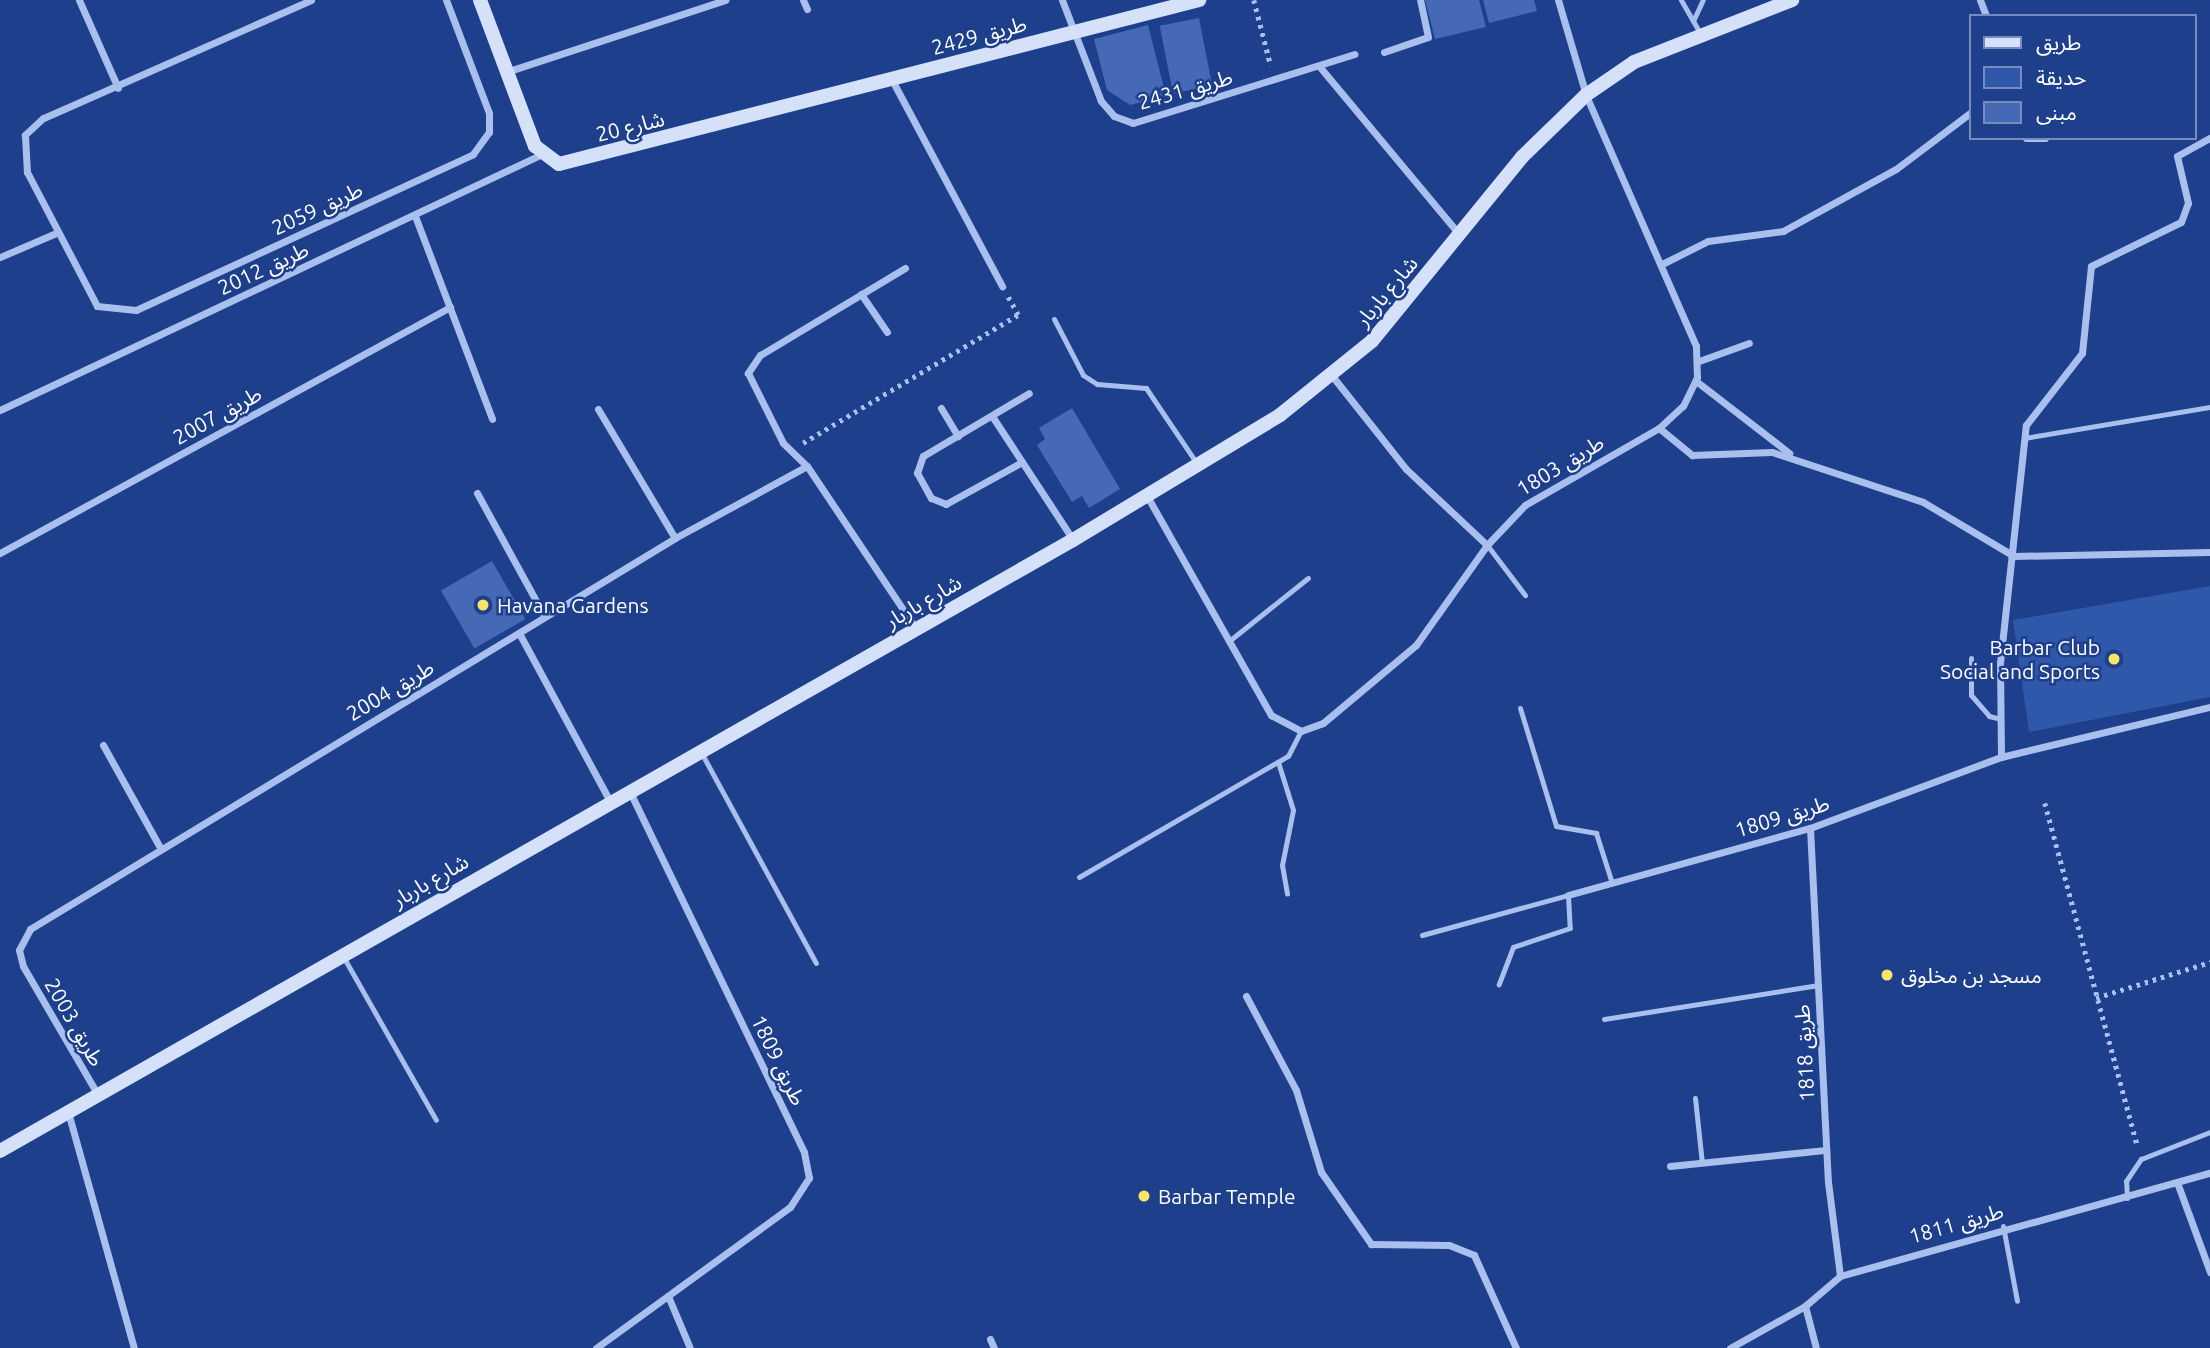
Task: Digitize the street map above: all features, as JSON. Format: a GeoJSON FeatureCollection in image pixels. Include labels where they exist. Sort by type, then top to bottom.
{"type":"FeatureCollection","features":[{"type":"Feature","properties":{"kind":"street"},"geometry":{"type":"LineString","coordinates":[[79,0],[118,88]]}},
{"type":"Feature","properties":{"kind":"street","name":"طريق 2059"},"geometry":{"type":"LineString","coordinates":[[311,0],[118,88],[43,118],[25,135],[22,160],[87,297],[123,313],[473,155],[489,132],[489,113],[446,0]]}},
{"type":"Feature","properties":{"kind":"street"},"geometry":{"type":"LineString","coordinates":[[480,0],[504,73],[540,155]]}},
{"type":"Feature","properties":{"kind":"street"},"geometry":{"type":"LineString","coordinates":[[504,73],[724,0]]}},
{"type":"Feature","properties":{"kind":"street"},"geometry":{"type":"LineString","coordinates":[[803,0],[807,9]]}},
{"type":"Feature","properties":{"kind":"street","name":"طريق 2431"},"geometry":{"type":"LineString","coordinates":[[1062,0],[1070,33],[1101,101],[1124,120],[1144,122],[1355,54]]}},
{"type":"Feature","properties":{"kind":"street","name":"طريق 2429"},"geometry":{"type":"LineString","coordinates":[[892,80],[1199,0]]}},
{"type":"Feature","properties":{"kind":"street"},"geometry":{"type":"LineString","coordinates":[[1384,52],[1428,37],[1420,0]]}},
{"type":"Feature","properties":{"kind":"street"},"geometry":{"type":"LineString","coordinates":[[1558,0],[1586,94]]}},
{"type":"Feature","properties":{"kind":"street","name":"شارع باربار"},"geometry":{"type":"LineString","coordinates":[[0,1152],[1073,540],[1198,465],[1333,377],[1390,322],[1542,135],[1586,94],[1634,62],[1696,27],[1792,0]]}},
{"type":"Feature","properties":{"kind":"street"},"geometry":{"type":"LineString","coordinates":[[1319,66],[1460,234]]}},
{"type":"Feature","properties":{"kind":"street"},"geometry":{"type":"LineString","coordinates":[[892,80],[1002,286]]}},
{"type":"Feature","properties":{"kind":"street","name":"شارع 20"},"geometry":{"type":"LineString","coordinates":[[540,155],[569,163],[892,80]]}},
{"type":"Feature","properties":{"kind":"street","name":"طريق 1803"},"geometry":{"type":"LineString","coordinates":[[1301,731],[1323,723],[1416,645],[1487,545],[1545,491],[1659,428],[1683,406],[1696,381],[1699,360],[1662,264],[1586,94]]}},
{"type":"Feature","properties":{"kind":"street"},"geometry":{"type":"LineString","coordinates":[[1662,264],[1715,239],[1783,231],[1896,169],[1968,115]]}},
{"type":"Feature","properties":{"kind":"street"},"geometry":{"type":"LineString","coordinates":[[2001,757],[2000,663],[2014,556],[2024,438],[2032,413],[2072,371],[2084,343],[2084,291],[2091,266],[2180,222],[2188,203],[2177,156],[2210,138]]}},
{"type":"Feature","properties":{"kind":"street","name":"طريق 2012"},"geometry":{"type":"LineString","coordinates":[[0,410],[540,155]]}},
{"type":"Feature","properties":{"kind":"street"},"geometry":{"type":"LineString","coordinates":[[415,216],[492,419]]}},
{"type":"Feature","properties":{"kind":"street"},"geometry":{"type":"LineString","coordinates":[[0,257],[56,233]]}},
{"type":"Feature","properties":{"kind":"street"},"geometry":{"type":"LineString","coordinates":[[905,268],[861,293],[750,366],[752,388],[790,451],[807,466],[916,629]]}},
{"type":"Feature","properties":{"kind":"street"},"geometry":{"type":"LineString","coordinates":[[861,293],[887,332]]}},
{"type":"Feature","properties":{"kind":"street","name":"طريق 2007"},"geometry":{"type":"LineString","coordinates":[[0,553],[450,307]]}},
{"type":"Feature","properties":{"kind":"street"},"geometry":{"type":"LineString","coordinates":[[1699,360],[1749,342]]}},
{"type":"Feature","properties":{"kind":"street"},"geometry":{"type":"LineString","coordinates":[[1333,377],[1406,469],[1487,545]]}},
{"type":"Feature","properties":{"kind":"street"},"geometry":{"type":"LineString","coordinates":[[1696,381],[1800,460]]}},
{"type":"Feature","properties":{"kind":"street"},"geometry":{"type":"LineString","coordinates":[[1022,462],[952,502],[935,501],[918,477],[918,463],[1029,393]]}},
{"type":"Feature","properties":{"kind":"street"},"geometry":{"type":"LineString","coordinates":[[941,408],[958,436]]}},
{"type":"Feature","properties":{"kind":"street"},"geometry":{"type":"LineString","coordinates":[[598,409],[675,538]]}},
{"type":"Feature","properties":{"kind":"street"},"geometry":{"type":"LineString","coordinates":[[992,415],[1073,540]]}},
{"type":"Feature","properties":{"kind":"street"},"geometry":{"type":"LineString","coordinates":[[1659,428],[1692,455],[1760,451],[1800,460],[1936,508],[2014,556],[2210,552]]}},
{"type":"Feature","properties":{"kind":"street","name":"طريق 2004"},"geometry":{"type":"LineString","coordinates":[[23,966],[19,950],[30,929],[675,538],[807,466]]}},
{"type":"Feature","properties":{"kind":"street"},"geometry":{"type":"LineString","coordinates":[[477,494],[545,617]]}},
{"type":"Feature","properties":{"kind":"street"},"geometry":{"type":"LineString","coordinates":[[1147,496],[1271,715],[1301,731]]}},
{"type":"Feature","properties":{"kind":"street"},"geometry":{"type":"LineString","coordinates":[[519,633],[610,802]]}},
{"type":"Feature","properties":{"kind":"street","name":"طريق 1809"},"geometry":{"type":"LineString","coordinates":[[1568,895],[1810,828],[2001,757],[2210,707]]}},
{"type":"Feature","properties":{"kind":"street"},"geometry":{"type":"LineString","coordinates":[[103,744],[161,849]]}},
{"type":"Feature","properties":{"kind":"street","name":"طريق 1809"},"geometry":{"type":"LineString","coordinates":[[596,1348],[797,1202],[808,1169],[630,791]]}},
{"type":"Feature","properties":{"kind":"street","name":"طريق 1818"},"geometry":{"type":"LineString","coordinates":[[1810,828],[1826,1150],[1840,1276]]}},
{"type":"Feature","properties":{"kind":"street","name":"طريق 2003"},"geometry":{"type":"LineString","coordinates":[[23,966],[98,1095]]}},
{"type":"Feature","properties":{"kind":"street"},"geometry":{"type":"LineString","coordinates":[[1246,996],[1296,1090],[1321,1172],[1371,1244],[1449,1245],[1474,1255],[1516,1348]]}},
{"type":"Feature","properties":{"kind":"street"},"geometry":{"type":"LineString","coordinates":[[68,1112],[134,1348]]}},
{"type":"Feature","properties":{"kind":"street"},"geometry":{"type":"LineString","coordinates":[[1670,1166],[1826,1150]]}},
{"type":"Feature","properties":{"kind":"street","name":"طريق 1811"},"geometry":{"type":"LineString","coordinates":[[1730,1348],[1805,1306],[1840,1276],[2003,1226],[2127,1199],[2210,1173]]}},
{"type":"Feature","properties":{"kind":"street"},"geometry":{"type":"LineString","coordinates":[[2178,1185],[2210,1272]]}},
{"type":"Feature","properties":{"kind":"street"},"geometry":{"type":"LineString","coordinates":[[668,1296],[690,1348]]}},
{"type":"Feature","properties":{"kind":"street"},"geometry":{"type":"LineString","coordinates":[[1805,1306],[1816,1348]]}},
{"type":"Feature","properties":{"kind":"street"},"geometry":{"type":"LineString","coordinates":[[990,1339],[994,1348]]}},
{"type":"Feature","properties":{"kind":"lane"},"geometry":{"type":"LineString","coordinates":[[1681,0],[1696,27]]}},
{"type":"Feature","properties":{"kind":"lane"},"geometry":{"type":"LineString","coordinates":[[1696,27],[1703,0]]}},
{"type":"Feature","properties":{"kind":"lane"},"geometry":{"type":"LineString","coordinates":[[1054,318],[1083,374],[1097,384],[1146,388],[1198,465]]}},
{"type":"Feature","properties":{"kind":"lane"},"geometry":{"type":"LineString","coordinates":[[2024,438],[2210,407]]}},
{"type":"Feature","properties":{"kind":"lane"},"geometry":{"type":"LineString","coordinates":[[1487,545],[1525,596]]}},
{"type":"Feature","properties":{"kind":"lane"},"geometry":{"type":"LineString","coordinates":[[1229,641],[1308,578]]}},
{"type":"Feature","properties":{"kind":"lane"},"geometry":{"type":"LineString","coordinates":[[1971,658],[1971,695],[1989,716],[2001,719]]}},
{"type":"Feature","properties":{"kind":"lane"},"geometry":{"type":"LineString","coordinates":[[1520,708],[1556,826],[1596,832],[1612,883]]}},
{"type":"Feature","properties":{"kind":"lane","name":"طريق 1803"},"geometry":{"type":"LineString","coordinates":[[1079,877],[1278,762],[1294,751],[1301,731]]}},
{"type":"Feature","properties":{"kind":"lane"},"geometry":{"type":"LineString","coordinates":[[701,751],[816,963]]}},
{"type":"Feature","properties":{"kind":"lane"},"geometry":{"type":"LineString","coordinates":[[1278,762],[1293,810],[1282,865],[1287,894]]}},
{"type":"Feature","properties":{"kind":"lane"},"geometry":{"type":"LineString","coordinates":[[1422,935],[1568,895],[1570,928],[1513,947],[1499,984]]}},
{"type":"Feature","properties":{"kind":"lane"},"geometry":{"type":"LineString","coordinates":[[342,955],[436,1120]]}},
{"type":"Feature","properties":{"kind":"lane"},"geometry":{"type":"LineString","coordinates":[[1604,1020],[1818,985]]}},
{"type":"Feature","properties":{"kind":"lane"},"geometry":{"type":"LineString","coordinates":[[1695,1098],[1702,1163]]}},
{"type":"Feature","properties":{"kind":"lane"},"geometry":{"type":"LineString","coordinates":[[2127,1199],[2126,1181],[2141,1159],[2210,1132]]}},
{"type":"Feature","properties":{"kind":"lane"},"geometry":{"type":"LineString","coordinates":[[2003,1226],[2017,1301]]}},
{"type":"Feature","properties":{"kind":"path"},"geometry":{"type":"LineString","coordinates":[[1254,0],[1275,80]]}},
{"type":"Feature","properties":{"kind":"path"},"geometry":{"type":"LineString","coordinates":[[790,451],[1018,315],[1002,286]]}},
{"type":"Feature","properties":{"kind":"path"},"geometry":{"type":"LineString","coordinates":[[2045,803],[2141,1159]]}},
{"type":"Feature","properties":{"kind":"path"},"geometry":{"type":"LineString","coordinates":[[2096,998],[2210,962]]}},
{"type":"Feature","properties":{"kind":"green space","name":"Barbar Club Social and Sports"},"geometry":{"type":"Polygon","coordinates":[[[2210,586],[2210,697],[2029,732],[2013,620],[2210,586]]]}},
{"type":"Feature","properties":{"kind":"building"},"geometry":{"type":"Polygon","coordinates":[[[1425,0],[1479,0],[1486,27],[1435,39],[1425,0]]]}},
{"type":"Feature","properties":{"kind":"building"},"geometry":{"type":"Polygon","coordinates":[[[1483,0],[1534,0],[1537,11],[1489,23],[1483,0]]]}},
{"type":"Feature","properties":{"kind":"building"},"geometry":{"type":"Polygon","coordinates":[[[1199,18],[1212,86],[1173,93],[1160,26],[1199,18]]]}},
{"type":"Feature","properties":{"kind":"building"},"geometry":{"type":"Polygon","coordinates":[[[1148,25],[1166,96],[1130,105],[1107,90],[1094,39],[1148,25]]]}},
{"type":"Feature","properties":{"kind":"building"},"geometry":{"type":"Polygon","coordinates":[[[1072,408],[1120,489],[1089,508],[1082,496],[1072,502],[1037,445],[1045,439],[1039,428],[1072,408]]]}},
{"type":"Feature","properties":{"kind":"building","name":"Havana Gardens"},"geometry":{"type":"Polygon","coordinates":[[[492,561],[526,619],[474,649],[441,590],[492,561]]]}},
{"type":"Feature","properties":{"kind":"place","name":"Havana Gardens"},"geometry":{"type":"Point","coordinates":[483,605]}},
{"type":"Feature","properties":{"kind":"place","name":"Barbar Club Social and Sports"},"geometry":{"type":"Point","coordinates":[2114,659]}},
{"type":"Feature","properties":{"kind":"place","name":"مسجد بن مخلوق"},"geometry":{"type":"Point","coordinates":[1887,975]}},
{"type":"Feature","properties":{"kind":"place","name":"Barbar Temple"},"geometry":{"type":"Point","coordinates":[1144,1196]}}]}
